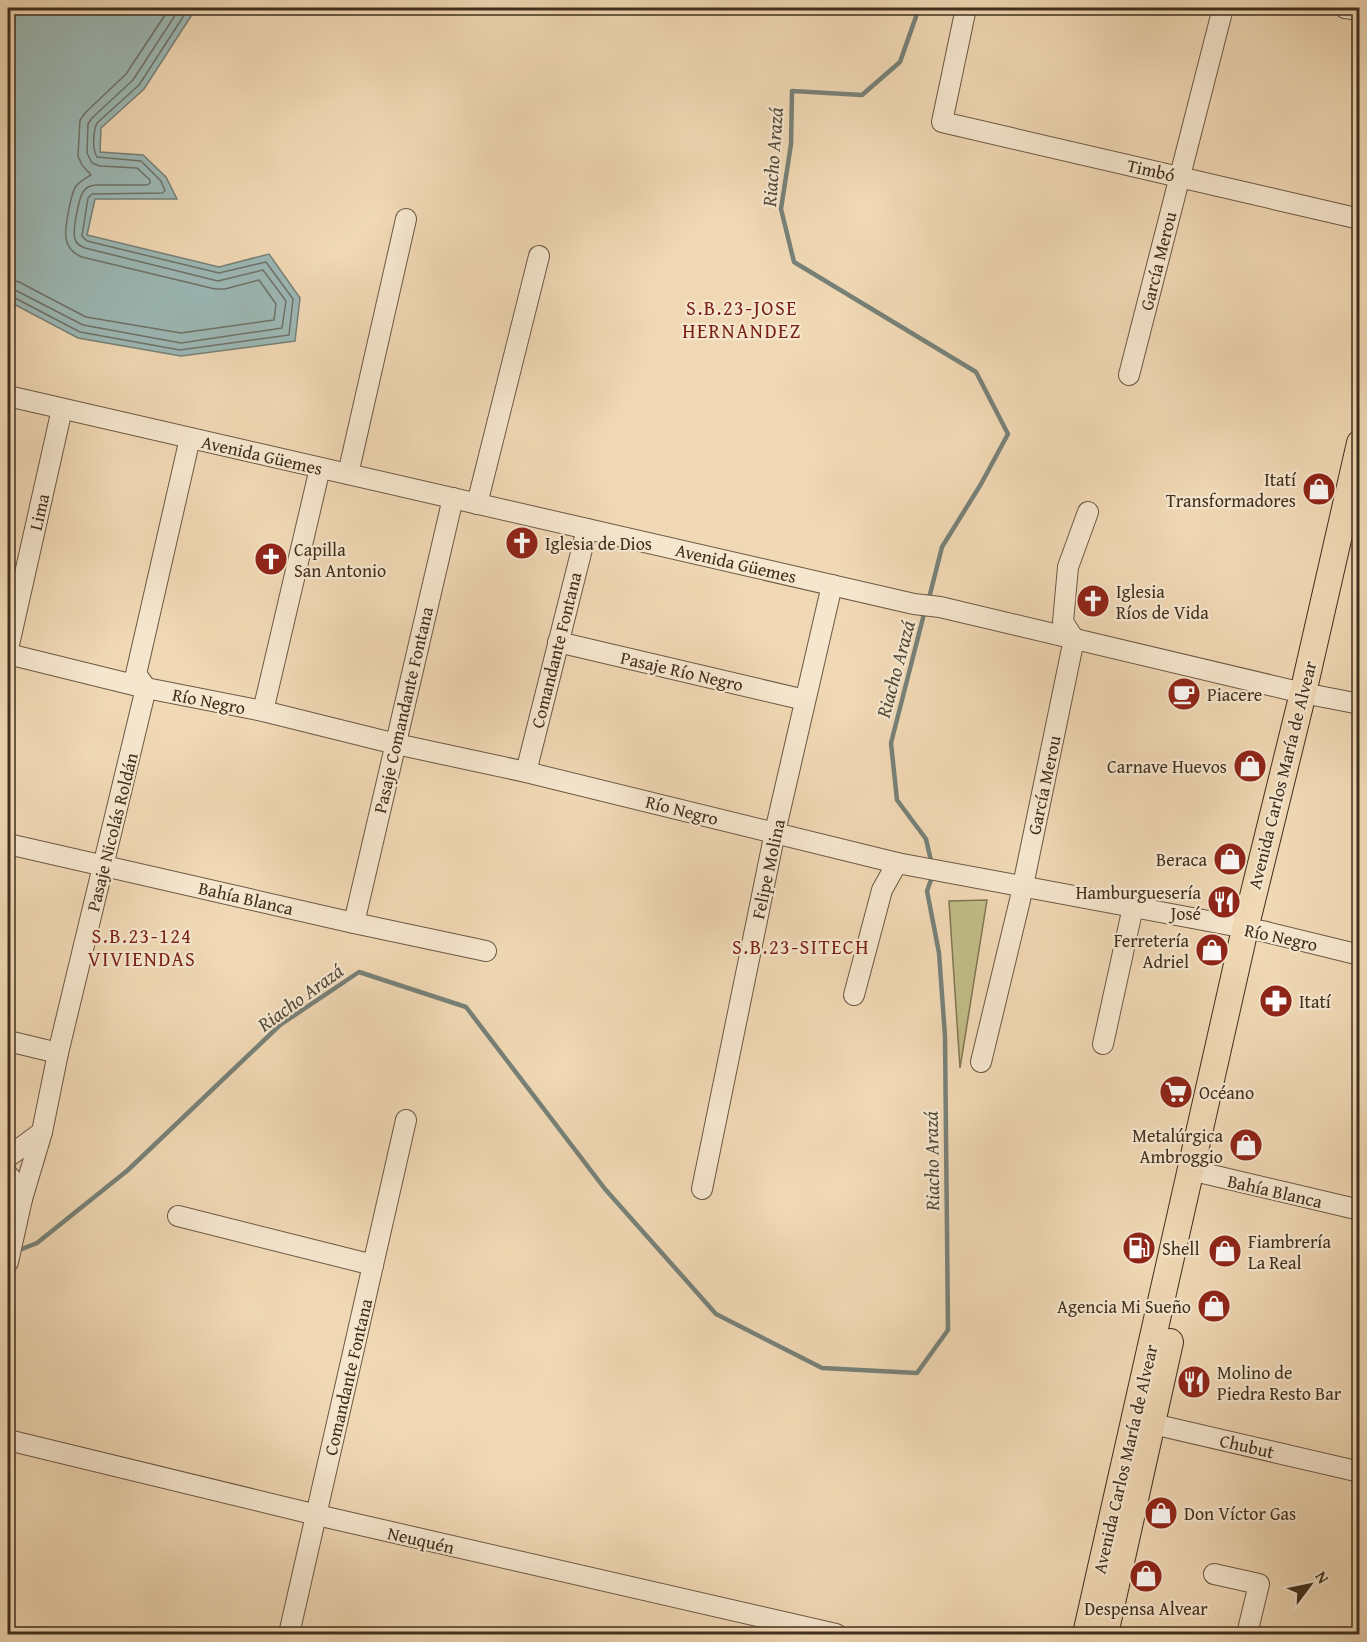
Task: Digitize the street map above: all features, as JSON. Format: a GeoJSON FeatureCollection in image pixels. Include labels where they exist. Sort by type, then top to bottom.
{"type":"FeatureCollection","features":[{"type":"Feature","properties":{"kind":"main road","name":"Avenida Carlos María de Alvear"},"geometry":{"type":"LineString","coordinates":[[1310,694],[1359,443]]}},
{"type":"Feature","properties":{"kind":"main road","name":"Avenida Carlos María de Alvear"},"geometry":{"type":"LineString","coordinates":[[1086,1635],[1143,1421],[1310,694],[1359,513]]}},
{"type":"Feature","properties":{"kind":"main road","name":"Avenida Carlos María de Alvear"},"geometry":{"type":"LineString","coordinates":[[1105,1635],[1143,1421]]}},
{"type":"Feature","properties":{"kind":"street","name":"Timbó"},"geometry":{"type":"LineString","coordinates":[[966,8],[942,122],[1359,219]]}},
{"type":"Feature","properties":{"kind":"street","name":"García Merou"},"geometry":{"type":"LineString","coordinates":[[1129,375],[1223,8]]}},
{"type":"Feature","properties":{"kind":"street"},"geometry":{"type":"LineString","coordinates":[[1345,8],[1359,10]]}},
{"type":"Feature","properties":{"kind":"street"},"geometry":{"type":"LineString","coordinates":[[348,474],[406,219]]}},
{"type":"Feature","properties":{"kind":"street"},"geometry":{"type":"LineString","coordinates":[[477,504],[539,256]]}},
{"type":"Feature","properties":{"kind":"street","name":"Avenida Güemes"},"geometry":{"type":"LineString","coordinates":[[8,396],[1359,704]]}},
{"type":"Feature","properties":{"kind":"street","name":"Lima"},"geometry":{"type":"LineString","coordinates":[[8,652],[62,409]]}},
{"type":"Feature","properties":{"kind":"street","name":"Pasaje Nicolás Roldán"},"geometry":{"type":"LineString","coordinates":[[8,1262],[22,1199],[42,1132],[58,1053],[146,688],[136,674],[190,438]]}},
{"type":"Feature","properties":{"kind":"street"},"geometry":{"type":"LineString","coordinates":[[263,711],[320,468]]}},
{"type":"Feature","properties":{"kind":"street","name":"Pasaje Comandante Fontana"},"geometry":{"type":"LineString","coordinates":[[354,923],[453,498]]}},
{"type":"Feature","properties":{"kind":"street"},"geometry":{"type":"LineString","coordinates":[[1074,639],[1063,622],[1068,567],[1088,512]]}},
{"type":"Feature","properties":{"kind":"street","name":"Comandante Fontana"},"geometry":{"type":"LineString","coordinates":[[526,772],[587,529]]}},
{"type":"Feature","properties":{"kind":"street","name":"Felipe Molina"},"geometry":{"type":"LineString","coordinates":[[702,1189],[775,832],[832,585]]}},
{"type":"Feature","properties":{"kind":"street","name":"García Merou"},"geometry":{"type":"LineString","coordinates":[[981,1062],[1023,885],[1074,639]]}},
{"type":"Feature","properties":{"kind":"street","name":"Pasaje Río Negro"},"geometry":{"type":"LineString","coordinates":[[558,642],[805,700]]}},
{"type":"Feature","properties":{"kind":"street","name":"Río Negro"},"geometry":{"type":"LineString","coordinates":[[8,652],[146,688],[263,711],[396,744],[526,772],[897,863],[1254,930],[1359,955]]}},
{"type":"Feature","properties":{"kind":"street","name":"Bahía Blanca"},"geometry":{"type":"LineString","coordinates":[[8,844],[486,951]]}},
{"type":"Feature","properties":{"kind":"street"},"geometry":{"type":"LineString","coordinates":[[854,995],[882,890],[897,863]]}},
{"type":"Feature","properties":{"kind":"street"},"geometry":{"type":"LineString","coordinates":[[1103,1044],[1132,907]]}},
{"type":"Feature","properties":{"kind":"street"},"geometry":{"type":"LineString","coordinates":[[8,1041],[58,1053]]}},
{"type":"Feature","properties":{"kind":"street","name":"Comandante Fontana"},"geometry":{"type":"LineString","coordinates":[[290,1635],[406,1120]]}},
{"type":"Feature","properties":{"kind":"street"},"geometry":{"type":"LineString","coordinates":[[8,1157],[42,1132]]}},
{"type":"Feature","properties":{"kind":"street","name":"Bahía Blanca"},"geometry":{"type":"LineString","coordinates":[[1199,1173],[1359,1210]]}},
{"type":"Feature","properties":{"kind":"street"},"geometry":{"type":"LineString","coordinates":[[8,1175],[15,1183],[22,1199]]}},
{"type":"Feature","properties":{"kind":"street"},"geometry":{"type":"LineString","coordinates":[[178,1216],[373,1265]]}},
{"type":"Feature","properties":{"kind":"street","name":"Chubut"},"geometry":{"type":"LineString","coordinates":[[1143,1421],[1359,1472]]}},
{"type":"Feature","properties":{"kind":"street","name":"Neuquén"},"geometry":{"type":"LineString","coordinates":[[8,1440],[317,1515],[836,1635]]}},
{"type":"Feature","properties":{"kind":"street"},"geometry":{"type":"LineString","coordinates":[[1214,1574],[1259,1584],[1247,1635]]}},
{"type":"Feature","properties":{"kind":"shaded area"},"geometry":{"type":"Polygon","coordinates":[[[987,900],[960,1068],[949,901],[987,900]]]}},
{"type":"Feature","properties":{"kind":"water"},"geometry":{"type":"Polygon","coordinates":[[[8,8],[182,8],[193,13],[144,89],[101,128],[100,152],[143,155],[166,177],[177,199],[95,199],[87,235],[219,267],[269,254],[300,298],[295,341],[181,356],[78,338],[8,301],[8,8]]]}},
{"type":"Feature","properties":{"kind":"waterway","name":"Riacho Arazá"},"geometry":{"type":"LineString","coordinates":[[919,8],[900,62],[862,95],[792,91],[791,144],[781,209],[794,262],[976,372],[1008,434],[981,484],[942,547],[928,602]]}},
{"type":"Feature","properties":{"kind":"waterway","name":"Riacho Arazá"},"geometry":{"type":"LineString","coordinates":[[925,610],[891,743],[897,800],[926,839],[932,865]]}},
{"type":"Feature","properties":{"kind":"waterway","name":"Riacho Arazá"},"geometry":{"type":"LineString","coordinates":[[17,1251],[37,1243],[128,1170],[280,1025],[359,972],[466,1007],[605,1189],[716,1314],[822,1368],[917,1373],[948,1330],[945,1036],[939,953],[927,891],[933,874]]}},
{"type":"Feature","properties":{"kind":"place","name":"Itatí Transformadores"},"geometry":{"type":"Point","coordinates":[1319,489]}},
{"type":"Feature","properties":{"kind":"place","name":"Iglesia de Dios"},"geometry":{"type":"Point","coordinates":[522,543]}},
{"type":"Feature","properties":{"kind":"place","name":"Capilla San Antonio"},"geometry":{"type":"Point","coordinates":[271,559]}},
{"type":"Feature","properties":{"kind":"place","name":"Iglesia Ríos de Vida"},"geometry":{"type":"Point","coordinates":[1093,601]}},
{"type":"Feature","properties":{"kind":"place","name":"Piacere"},"geometry":{"type":"Point","coordinates":[1184,694]}},
{"type":"Feature","properties":{"kind":"place","name":"Carnave Huevos"},"geometry":{"type":"Point","coordinates":[1250,766]}},
{"type":"Feature","properties":{"kind":"place","name":"Beraca"},"geometry":{"type":"Point","coordinates":[1230,859]}},
{"type":"Feature","properties":{"kind":"place","name":"Hamburguesería José"},"geometry":{"type":"Point","coordinates":[1224,902]}},
{"type":"Feature","properties":{"kind":"place","name":"Ferretería Adriel"},"geometry":{"type":"Point","coordinates":[1212,950]}},
{"type":"Feature","properties":{"kind":"place","name":"Itatí"},"geometry":{"type":"Point","coordinates":[1276,1001]}},
{"type":"Feature","properties":{"kind":"place","name":"Océano"},"geometry":{"type":"Point","coordinates":[1176,1092]}},
{"type":"Feature","properties":{"kind":"place","name":"Metalúrgica Ambroggio"},"geometry":{"type":"Point","coordinates":[1246,1145]}},
{"type":"Feature","properties":{"kind":"place","name":"Shell"},"geometry":{"type":"Point","coordinates":[1139,1248]}},
{"type":"Feature","properties":{"kind":"place","name":"Fiambrería La Real"},"geometry":{"type":"Point","coordinates":[1225,1251]}},
{"type":"Feature","properties":{"kind":"place","name":"Agencia Mi Sueño"},"geometry":{"type":"Point","coordinates":[1214,1306]}},
{"type":"Feature","properties":{"kind":"place","name":"Molino de Piedra Resto Bar"},"geometry":{"type":"Point","coordinates":[1194,1382]}},
{"type":"Feature","properties":{"kind":"place","name":"Don Víctor Gas"},"geometry":{"type":"Point","coordinates":[1161,1513]}},
{"type":"Feature","properties":{"kind":"place","name":"Despensa Alvear"},"geometry":{"type":"Point","coordinates":[1146,1576]}},
{"type":"Feature","properties":{"kind":"district","name":"S.B.23-JOSE HERNANDEZ"},"geometry":{"type":"Point","coordinates":[742,318]}},
{"type":"Feature","properties":{"kind":"district","name":"S.B.23-124 VIVIENDAS"},"geometry":{"type":"Point","coordinates":[142,946]}},
{"type":"Feature","properties":{"kind":"district","name":"S.B.23-SITECH"},"geometry":{"type":"Point","coordinates":[801,946]}}]}
